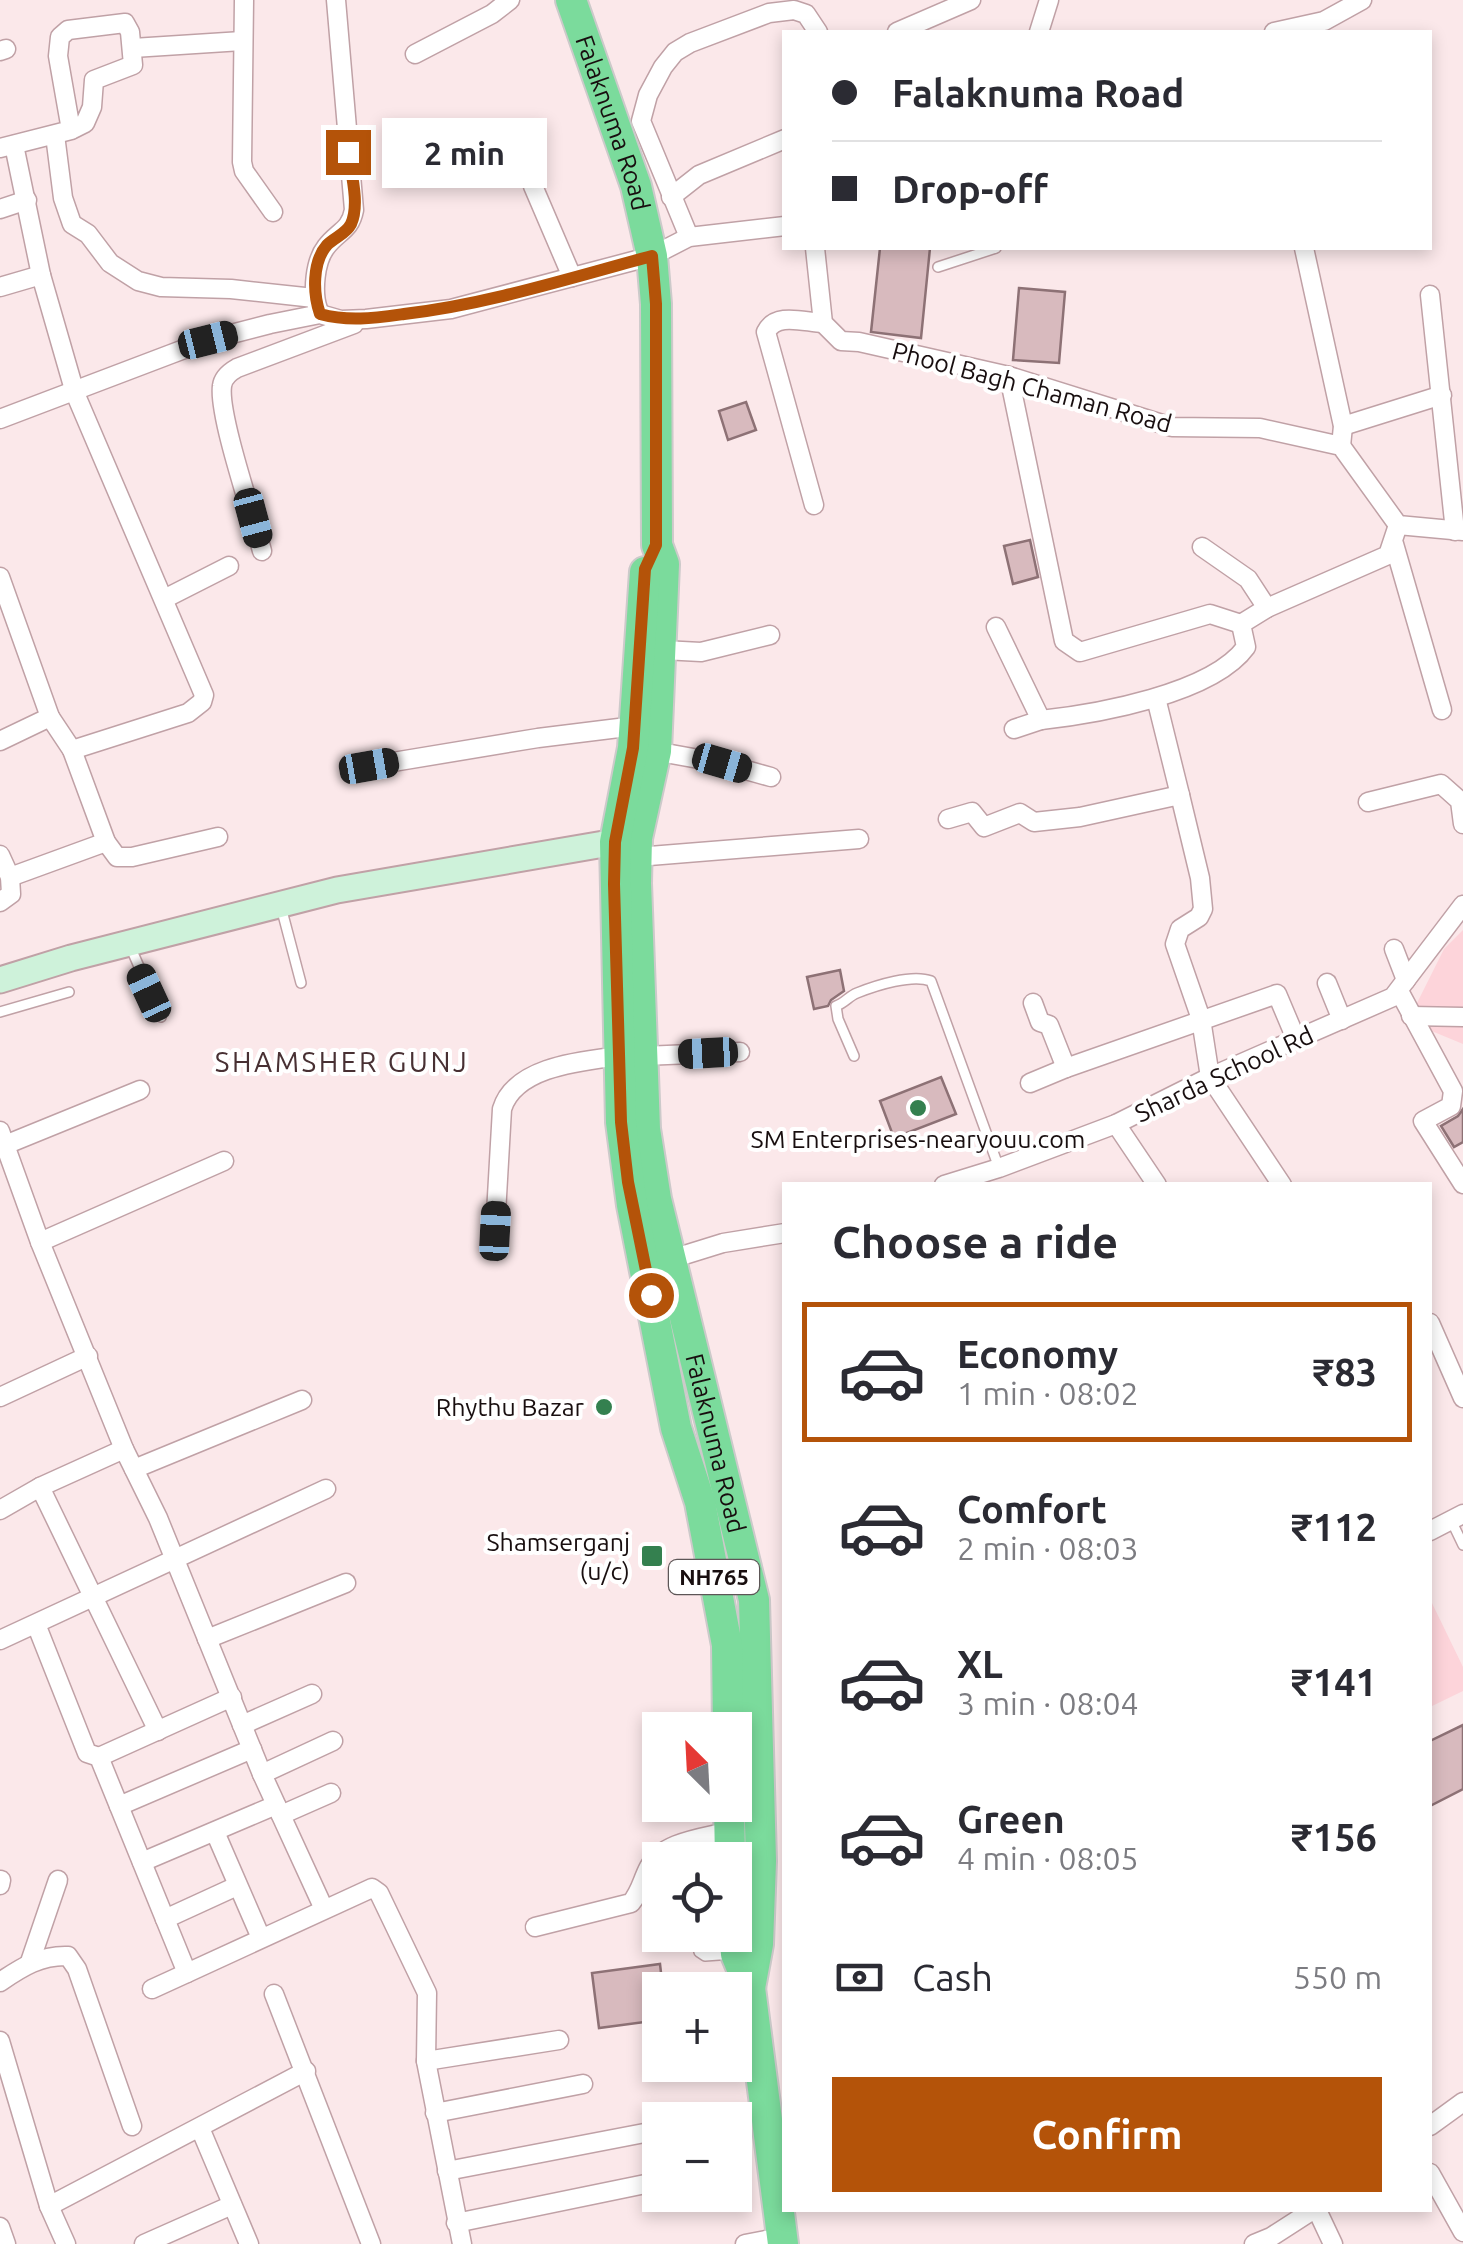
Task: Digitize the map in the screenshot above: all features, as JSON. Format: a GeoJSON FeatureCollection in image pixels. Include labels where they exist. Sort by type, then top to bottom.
{"type":"FeatureCollection","features":[{"type":"Feature","properties":{"kind":"highway","name":"Falaknuma Road"},"geometry":{"type":"LineString","coordinates":[[571,0],[636,186],[652,256],[656,304],[656,545],[664,564],[662,650],[641,742]]}},
{"type":"Feature","properties":{"kind":"highway","name":"Falaknuma Road"},"geometry":{"type":"LineString","coordinates":[[656,545],[645,569],[641,742],[630,846],[631,1056],[624,1158],[706,1411],[754,1600],[760,1862],[758,1944],[752,1977]]}},
{"type":"Feature","properties":{"kind":"highway","name":"Falaknuma Road"},"geometry":{"type":"LineString","coordinates":[[658,1261],[676,1428],[700,1502],[727,1645],[728,1712]]}},
{"type":"Feature","properties":{"kind":"highway","name":"Falaknuma Road"},"geometry":{"type":"LineString","coordinates":[[752,2003],[783,2240]]}},
{"type":"Feature","properties":{"kind":"main road"},"geometry":{"type":"LineString","coordinates":[[0,980],[356,886],[630,846]]}},
{"type":"Feature","properties":{"kind":"street"},"geometry":{"type":"LineString","coordinates":[[244,0],[243,166],[272,212]]}},
{"type":"Feature","properties":{"kind":"street"},"geometry":{"type":"LineString","coordinates":[[317,306],[324,248],[349,227],[354,210],[336,0]]}},
{"type":"Feature","properties":{"kind":"street"},"geometry":{"type":"LineString","coordinates":[[415,54],[492,14],[510,0]]}},
{"type":"Feature","properties":{"kind":"street"},"geometry":{"type":"LineString","coordinates":[[902,30],[972,0]]}},
{"type":"Feature","properties":{"kind":"street"},"geometry":{"type":"LineString","coordinates":[[1040,30],[1049,0]]}},
{"type":"Feature","properties":{"kind":"street"},"geometry":{"type":"LineString","coordinates":[[1320,0],[1324,21]]}},
{"type":"Feature","properties":{"kind":"street"},"geometry":{"type":"LineString","coordinates":[[1283,30],[1324,21],[1362,0]]}},
{"type":"Feature","properties":{"kind":"street"},"geometry":{"type":"LineString","coordinates":[[689,237],[641,122],[648,95],[663,67],[675,52],[690,43],[765,6],[806,14],[817,30]]}},
{"type":"Feature","properties":{"kind":"street"},"geometry":{"type":"LineString","coordinates":[[72,750],[188,713],[202,702],[202,687],[75,393],[41,275],[27,200],[7,146],[63,132],[80,128],[89,116],[94,80],[130,68],[134,48],[125,22],[63,34],[58,56],[63,132],[63,198],[72,224],[88,234],[110,263],[128,277],[161,287],[232,289],[317,306],[341,320],[366,319],[451,308],[652,256],[689,237],[782,226]]}},
{"type":"Feature","properties":{"kind":"street"},"geometry":{"type":"LineString","coordinates":[[134,48],[242,41]]}},
{"type":"Feature","properties":{"kind":"street"},"geometry":{"type":"LineString","coordinates":[[671,197],[699,176],[782,140]]}},
{"type":"Feature","properties":{"kind":"street"},"geometry":{"type":"LineString","coordinates":[[533,186],[572,277]]}},
{"type":"Feature","properties":{"kind":"street"},"geometry":{"type":"LineString","coordinates":[[0,209],[27,200]]}},
{"type":"Feature","properties":{"kind":"street"},"geometry":{"type":"LineString","coordinates":[[814,250],[823,324],[778,320],[766,332],[814,505]]}},
{"type":"Feature","properties":{"kind":"street"},"geometry":{"type":"LineString","coordinates":[[1304,250],[1343,426],[1340,446],[1396,535],[1442,710]]}},
{"type":"Feature","properties":{"kind":"street"},"geometry":{"type":"LineString","coordinates":[[0,287],[41,275]]}},
{"type":"Feature","properties":{"kind":"street"},"geometry":{"type":"LineString","coordinates":[[1396,535],[1459,531],[1430,295]]}},
{"type":"Feature","properties":{"kind":"street"},"geometry":{"type":"LineString","coordinates":[[0,419],[208,340],[317,306]]}},
{"type":"Feature","properties":{"kind":"street"},"geometry":{"type":"LineString","coordinates":[[262,550],[227,420],[222,384],[236,368],[366,319]]}},
{"type":"Feature","properties":{"kind":"street","name":"Phool Bagh Chaman Road"},"geometry":{"type":"LineString","coordinates":[[823,324],[841,341],[1009,376],[1172,427],[1260,428],[1340,446]]}},
{"type":"Feature","properties":{"kind":"street"},"geometry":{"type":"LineString","coordinates":[[1009,376],[1064,641],[1080,652],[1210,614],[1241,624]]}},
{"type":"Feature","properties":{"kind":"street"},"geometry":{"type":"LineString","coordinates":[[1343,426],[1442,394]]}},
{"type":"Feature","properties":{"kind":"street"},"geometry":{"type":"LineString","coordinates":[[1241,624],[1266,608],[1388,555],[1396,535]]}},
{"type":"Feature","properties":{"kind":"street"},"geometry":{"type":"LineString","coordinates":[[1202,547],[1248,580],[1266,608]]}},
{"type":"Feature","properties":{"kind":"street"},"geometry":{"type":"LineString","coordinates":[[164,599],[229,566]]}},
{"type":"Feature","properties":{"kind":"street"},"geometry":{"type":"LineString","coordinates":[[0,577],[4,600],[50,717],[72,750],[112,853],[122,858],[218,838]]}},
{"type":"Feature","properties":{"kind":"street"},"geometry":{"type":"LineString","coordinates":[[1014,729],[1041,720],[1091,714],[1156,698],[1222,670],[1246,647],[1241,624]]}},
{"type":"Feature","properties":{"kind":"street"},"geometry":{"type":"LineString","coordinates":[[996,627],[1041,720]]}},
{"type":"Feature","properties":{"kind":"street"},"geometry":{"type":"LineString","coordinates":[[662,650],[702,652],[770,636]]}},
{"type":"Feature","properties":{"kind":"street"},"geometry":{"type":"LineString","coordinates":[[1156,698],[1200,878],[1203,909],[1199,917],[1180,929],[1175,944],[1201,1019],[1210,1077],[1280,1182]]}},
{"type":"Feature","properties":{"kind":"street"},"geometry":{"type":"LineString","coordinates":[[0,741],[50,717]]}},
{"type":"Feature","properties":{"kind":"street"},"geometry":{"type":"LineString","coordinates":[[369,766],[552,736],[641,742],[771,777]]}},
{"type":"Feature","properties":{"kind":"street"},"geometry":{"type":"LineString","coordinates":[[1368,802],[1440,784],[1462,801],[1463,824]]}},
{"type":"Feature","properties":{"kind":"street"},"geometry":{"type":"LineString","coordinates":[[948,819],[972,812],[984,826],[1020,813],[1034,822],[1065,819],[1180,796]]}},
{"type":"Feature","properties":{"kind":"street"},"geometry":{"type":"LineString","coordinates":[[630,846],[858,839]]}},
{"type":"Feature","properties":{"kind":"street"},"geometry":{"type":"LineString","coordinates":[[10,877],[106,842]]}},
{"type":"Feature","properties":{"kind":"street"},"geometry":{"type":"LineString","coordinates":[[0,855],[10,877],[11,894],[0,902]]}},
{"type":"Feature","properties":{"kind":"street","name":"Sharda School Rd"},"geometry":{"type":"LineString","coordinates":[[963,1182],[1001,1176],[1210,1077],[1393,997],[1463,905]]}},
{"type":"Feature","properties":{"kind":"street"},"geometry":{"type":"LineString","coordinates":[[1394,950],[1410,1016],[1454,1099],[1451,1106],[1423,1121],[1463,1184]]}},
{"type":"Feature","properties":{"kind":"street"},"geometry":{"type":"LineString","coordinates":[[1327,983],[1342,1020]]}},
{"type":"Feature","properties":{"kind":"street"},"geometry":{"type":"LineString","coordinates":[[1030,1083],[1277,994],[1296,1040]]}},
{"type":"Feature","properties":{"kind":"street"},"geometry":{"type":"LineString","coordinates":[[1034,1003],[1040,1022],[1049,1025],[1066,1068]]}},
{"type":"Feature","properties":{"kind":"street"},"geometry":{"type":"LineString","coordinates":[[1410,1016],[1463,1018]]}},
{"type":"Feature","properties":{"kind":"street"},"geometry":{"type":"LineString","coordinates":[[495,1231],[502,1109],[508,1096],[536,1075],[563,1063],[740,1052]]}},
{"type":"Feature","properties":{"kind":"street"},"geometry":{"type":"LineString","coordinates":[[140,1090],[3,1138],[40,1242],[124,1449],[174,1558],[262,1774],[324,1908]]}},
{"type":"Feature","properties":{"kind":"street"},"geometry":{"type":"LineString","coordinates":[[1116,1124],[1155,1182]]}},
{"type":"Feature","properties":{"kind":"street"},"geometry":{"type":"LineString","coordinates":[[40,1242],[224,1161]]}},
{"type":"Feature","properties":{"kind":"street"},"geometry":{"type":"LineString","coordinates":[[658,1261],[723,1243],[782,1233]]}},
{"type":"Feature","properties":{"kind":"street"},"geometry":{"type":"LineString","coordinates":[[1432,1327],[1459,1374],[1463,1398]]}},
{"type":"Feature","properties":{"kind":"street"},"geometry":{"type":"LineString","coordinates":[[0,1396],[88,1356]]}},
{"type":"Feature","properties":{"kind":"street"},"geometry":{"type":"LineString","coordinates":[[134,1469],[302,1400]]}},
{"type":"Feature","properties":{"kind":"street"},"geometry":{"type":"LineString","coordinates":[[0,1510],[124,1449]]}},
{"type":"Feature","properties":{"kind":"street"},"geometry":{"type":"LineString","coordinates":[[40,1487],[158,1732]]}},
{"type":"Feature","properties":{"kind":"street"},"geometry":{"type":"LineString","coordinates":[[0,1640],[326,1489]]}},
{"type":"Feature","properties":{"kind":"street"},"geometry":{"type":"LineString","coordinates":[[1432,1530],[1457,1517]]}},
{"type":"Feature","properties":{"kind":"street"},"geometry":{"type":"LineString","coordinates":[[207,1639],[346,1583]]}},
{"type":"Feature","properties":{"kind":"street"},"geometry":{"type":"LineString","coordinates":[[36,1624],[86,1752],[99,1757],[232,1697]]}},
{"type":"Feature","properties":{"kind":"street"},"geometry":{"type":"LineString","coordinates":[[242,1725],[312,1694]]}},
{"type":"Feature","properties":{"kind":"street"},"geometry":{"type":"LineString","coordinates":[[262,1774],[333,1741]]}},
{"type":"Feature","properties":{"kind":"street"},"geometry":{"type":"LineString","coordinates":[[119,1806],[252,1750]]}},
{"type":"Feature","properties":{"kind":"street"},"geometry":{"type":"LineString","coordinates":[[99,1757],[187,1972]]}},
{"type":"Feature","properties":{"kind":"street"},"geometry":{"type":"LineString","coordinates":[[142,1862],[215,1832],[331,1793]]}},
{"type":"Feature","properties":{"kind":"street"},"geometry":{"type":"LineString","coordinates":[[215,1832],[261,1938]]}},
{"type":"Feature","properties":{"kind":"street"},"geometry":{"type":"LineString","coordinates":[[534,1928],[630,1902],[639,1894],[658,1854],[672,1846],[730,1832]]}},
{"type":"Feature","properties":{"kind":"street"},"geometry":{"type":"LineString","coordinates":[[30,1962],[58,1880]]}},
{"type":"Feature","properties":{"kind":"street"},"geometry":{"type":"LineString","coordinates":[[165,1919],[237,1886]]}},
{"type":"Feature","properties":{"kind":"street"},"geometry":{"type":"LineString","coordinates":[[152,1989],[324,1908],[372,1888],[380,1893],[427,1993],[426,2061],[462,2244]]}},
{"type":"Feature","properties":{"kind":"street"},"geometry":{"type":"LineString","coordinates":[[0,1982],[30,1962],[68,1956],[77,1968],[132,2126]]}},
{"type":"Feature","properties":{"kind":"street"},"geometry":{"type":"LineString","coordinates":[[274,1994],[371,2244]]}},
{"type":"Feature","properties":{"kind":"street"},"geometry":{"type":"LineString","coordinates":[[0,2040],[49,2206],[66,2244]]}},
{"type":"Feature","properties":{"kind":"street"},"geometry":{"type":"LineString","coordinates":[[426,2061],[559,2040]]}},
{"type":"Feature","properties":{"kind":"street"},"geometry":{"type":"LineString","coordinates":[[49,2206],[306,2071]]}},
{"type":"Feature","properties":{"kind":"street"},"geometry":{"type":"LineString","coordinates":[[435,2113],[582,2084]]}},
{"type":"Feature","properties":{"kind":"street"},"geometry":{"type":"LineString","coordinates":[[1432,2125],[1463,2102]]}},
{"type":"Feature","properties":{"kind":"street"},"geometry":{"type":"LineString","coordinates":[[200,2128],[249,2244]]}},
{"type":"Feature","properties":{"kind":"street"},"geometry":{"type":"LineString","coordinates":[[446,2171],[642,2133]]}},
{"type":"Feature","properties":{"kind":"street"},"geometry":{"type":"LineString","coordinates":[[1432,2177],[1463,2232]]}},
{"type":"Feature","properties":{"kind":"street"},"geometry":{"type":"LineString","coordinates":[[456,2223],[642,2185]]}},
{"type":"Feature","properties":{"kind":"street"},"geometry":{"type":"LineString","coordinates":[[144,2244],[232,2205]]}},
{"type":"Feature","properties":{"kind":"street"},"geometry":{"type":"LineString","coordinates":[[1254,2244],[1312,2212]]}},
{"type":"Feature","properties":{"kind":"street"},"geometry":{"type":"LineString","coordinates":[[1316,2212],[1333,2244]]}},
{"type":"Feature","properties":{"kind":"street"},"geometry":{"type":"LineString","coordinates":[[0,2227],[6,2244]]}},
{"type":"Feature","properties":{"kind":"street"},"geometry":{"type":"LineString","coordinates":[[745,2244],[783,2240]]}},
{"type":"Feature","properties":{"kind":"lane"},"geometry":{"type":"LineString","coordinates":[[938,267],[990,250]]}},
{"type":"Feature","properties":{"kind":"lane"},"geometry":{"type":"LineString","coordinates":[[280,904],[301,983]]}},
{"type":"Feature","properties":{"kind":"lane"},"geometry":{"type":"LineString","coordinates":[[129,943],[161,1017]]}},
{"type":"Feature","properties":{"kind":"lane"},"geometry":{"type":"LineString","coordinates":[[854,1056],[836,1006],[852,994],[920,977],[931,981],[1001,1176]]}},
{"type":"Feature","properties":{"kind":"lane"},"geometry":{"type":"LineString","coordinates":[[0,1012],[69,992]]}},
{"type":"Feature","properties":{"kind":"lane"},"geometry":{"type":"LineString","coordinates":[[1457,1517],[1463,1545]]}},
{"type":"Feature","properties":{"kind":"shaded area"},"geometry":{"type":"Polygon","coordinates":[[[1463,930],[1463,1044],[1405,1020],[1444,949],[1463,930]]]}},
{"type":"Feature","properties":{"kind":"shaded area"},"geometry":{"type":"Polygon","coordinates":[[[1432,1603],[1463,1667],[1463,1691],[1432,1706],[1432,1603]]]}},
{"type":"Feature","properties":{"kind":"building"},"geometry":{"type":"Polygon","coordinates":[[[880,250],[930,250],[921,338],[871,332],[880,250]]]}},
{"type":"Feature","properties":{"kind":"building"},"geometry":{"type":"Polygon","coordinates":[[[1019,288],[1065,292],[1059,363],[1013,360],[1019,288]]]}},
{"type":"Feature","properties":{"kind":"building"},"geometry":{"type":"Polygon","coordinates":[[[746,402],[756,430],[728,440],[719,411],[746,402]]]}},
{"type":"Feature","properties":{"kind":"building"},"geometry":{"type":"Polygon","coordinates":[[[1030,540],[1038,577],[1013,584],[1004,546],[1030,540]]]}},
{"type":"Feature","properties":{"kind":"building"},"geometry":{"type":"Polygon","coordinates":[[[840,970],[844,991],[828,1006],[814,1009],[807,977],[840,970]]]}},
{"type":"Feature","properties":{"kind":"building","name":"SM Enterprises-nearyouu.com"},"geometry":{"type":"Polygon","coordinates":[[[941,1077],[956,1114],[894,1138],[880,1101],[941,1077]]]}},
{"type":"Feature","properties":{"kind":"building"},"geometry":{"type":"Polygon","coordinates":[[[1463,1109],[1463,1142],[1454,1147],[1441,1126],[1463,1109]]]}},
{"type":"Feature","properties":{"kind":"building"},"geometry":{"type":"Polygon","coordinates":[[[1463,1725],[1463,1789],[1432,1805],[1432,1740],[1463,1725]]]}},
{"type":"Feature","properties":{"kind":"building"},"geometry":{"type":"Polygon","coordinates":[[[660,1964],[661,1972],[642,1972],[642,2022],[599,2028],[592,1973],[660,1964]]]}},
{"type":"Feature","properties":{"kind":"place","name":"SM Enterprises-nearyouu.com"},"geometry":{"type":"Point","coordinates":[918,1108]}},
{"type":"Feature","properties":{"kind":"place","name":"Rhythu Bazar"},"geometry":{"type":"Point","coordinates":[604,1407]}},
{"type":"Feature","properties":{"kind":"place","name":"Shamserganj (u/c)"},"geometry":{"type":"Point","coordinates":[652,1556]}},
{"type":"Feature","properties":{"kind":"district","name":"SHAMSHER GUNJ"},"geometry":{"type":"Point","coordinates":[342,1062]}},
{"type":"Feature","properties":{"kind":"route"},"geometry":{"type":"LineString","coordinates":[[348,152],[352,222],[324,248],[319,262],[314,298],[320,314],[341,320],[366,319],[451,308],[652,256],[656,304],[656,545],[645,569],[633,748],[615,842],[614,884],[624,1158],[651,1295]]}}]}
